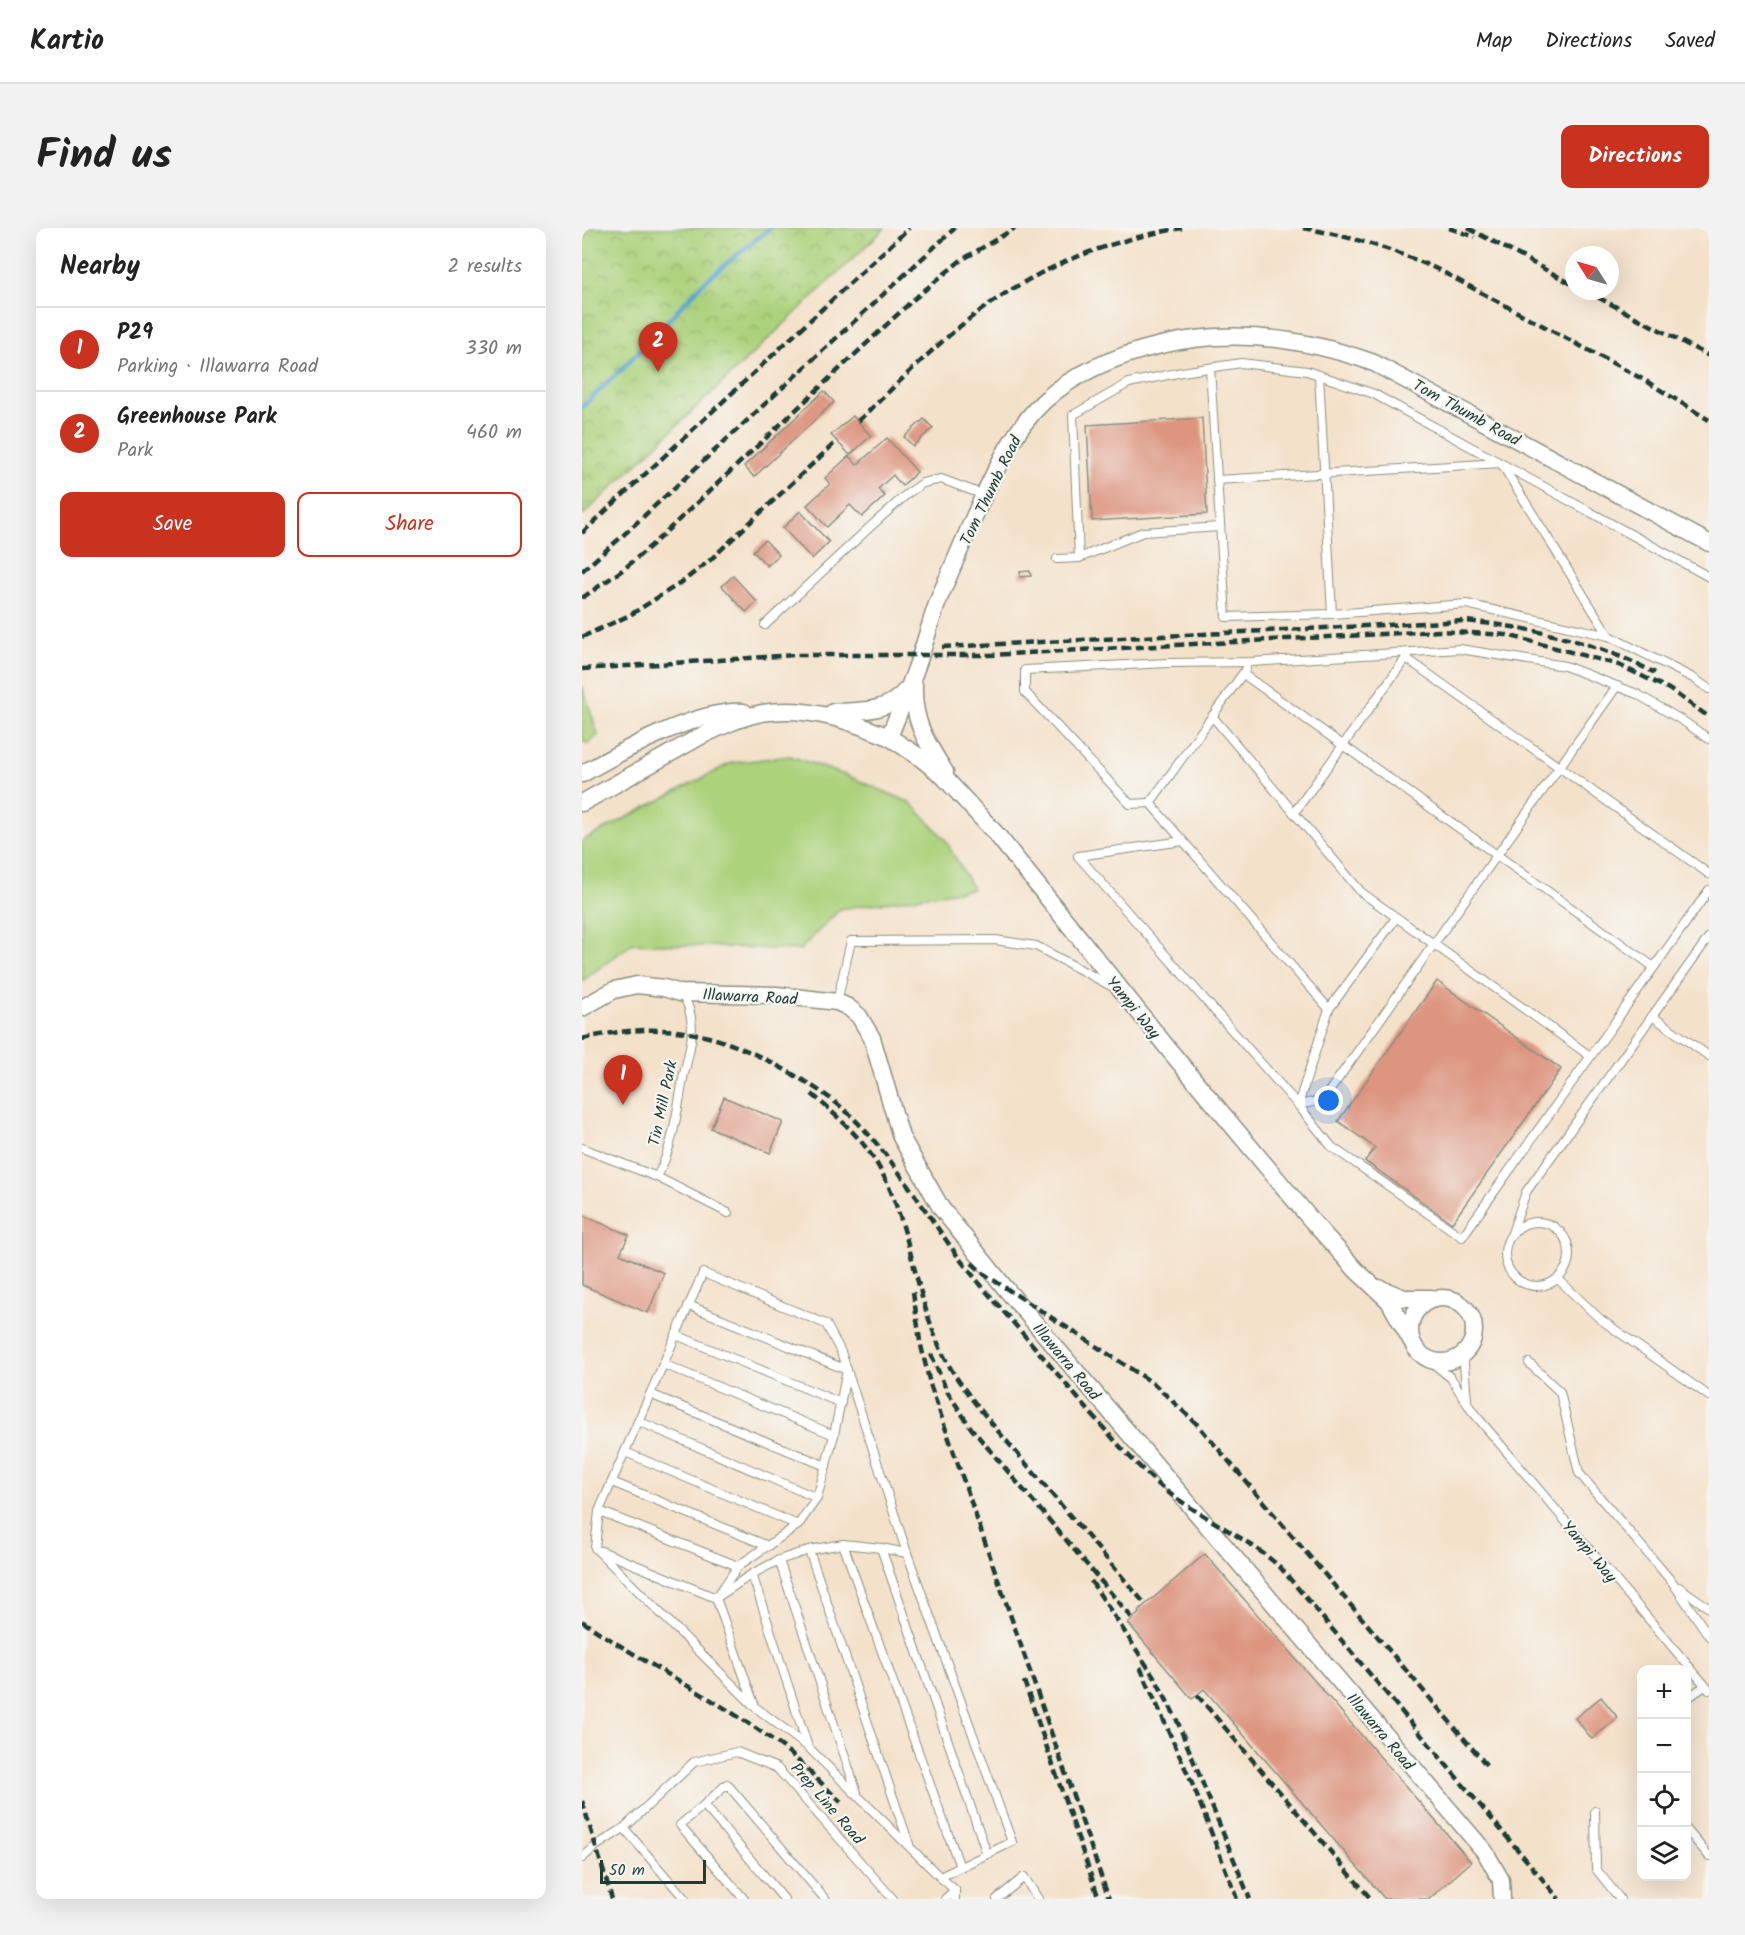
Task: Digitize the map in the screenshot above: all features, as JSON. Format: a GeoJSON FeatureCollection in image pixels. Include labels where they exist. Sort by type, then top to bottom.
{"type":"FeatureCollection","features":[{"type":"Feature","properties":{"kind":"street","name":"Tom Thumb Road"},"geometry":{"type":"LineString","coordinates":[[889,737],[941,595],[984,495],[1004,455],[1028,419],[1043,402],[1064,385],[1085,372],[1135,351],[1174,342],[1237,336],[1303,342],[1340,351],[1374,363],[1709,543]]}},
{"type":"Feature","properties":{"kind":"street"},"geometry":{"type":"LineString","coordinates":[[582,790],[591,776],[585,767],[693,722],[729,712],[806,713],[859,711],[882,707],[898,699],[912,679]]}},
{"type":"Feature","properties":{"kind":"street"},"geometry":{"type":"LineString","coordinates":[[912,679],[917,722],[956,790]]}},
{"type":"Feature","properties":{"kind":"street"},"geometry":{"type":"LineString","coordinates":[[582,803],[701,736],[760,713]]}},
{"type":"Feature","properties":{"kind":"street"},"geometry":{"type":"LineString","coordinates":[[806,713],[854,722],[889,737]]}},
{"type":"Feature","properties":{"kind":"street","name":"Yampi Way"},"geometry":{"type":"LineString","coordinates":[[889,737],[930,764],[998,836],[1311,1221],[1393,1307],[1411,1340],[1424,1356]]}},
{"type":"Feature","properties":{"kind":"street","name":"Illawarra Road"},"geometry":{"type":"LineString","coordinates":[[582,1008],[614,990],[629,985],[671,989],[680,993],[777,995],[837,1002],[859,1016],[872,1038],[901,1137],[941,1208],[1006,1289],[1485,1852],[1501,1880],[1502,1899]]}},
{"type":"Feature","properties":{"kind":"street","name":"Yampi Way"},"geometry":{"type":"LineString","coordinates":[[1373,1285],[1404,1298],[1440,1298],[1455,1300],[1461,1304],[1470,1315],[1474,1333],[1464,1353]]}},
{"type":"Feature","properties":{"kind":"street"},"geometry":{"type":"LineString","coordinates":[[1411,1340],[1410,1325],[1415,1312],[1426,1302],[1440,1298]]}},
{"type":"Feature","properties":{"kind":"street"},"geometry":{"type":"LineString","coordinates":[[1424,1356],[1431,1360],[1444,1362],[1464,1353]]}},
{"type":"Feature","properties":{"kind":"lane"},"geometry":{"type":"LineString","coordinates":[[1079,558],[1073,415],[1129,383],[1241,363],[1307,371],[1374,394],[1709,577]]}},
{"type":"Feature","properties":{"kind":"lane"},"geometry":{"type":"LineString","coordinates":[[1210,368],[1226,617],[1332,614],[1466,604],[1609,636],[1693,678],[1709,689]]}},
{"type":"Feature","properties":{"kind":"lane"},"geometry":{"type":"LineString","coordinates":[[1318,375],[1332,614]]}},
{"type":"Feature","properties":{"kind":"lane"},"geometry":{"type":"LineString","coordinates":[[1217,480],[1501,463]]}},
{"type":"Feature","properties":{"kind":"lane"},"geometry":{"type":"LineString","coordinates":[[1501,463],[1609,636]]}},
{"type":"Feature","properties":{"kind":"lane"},"geometry":{"type":"LineString","coordinates":[[765,625],[870,526],[923,483],[941,480],[984,495]]}},
{"type":"Feature","properties":{"kind":"lane"},"geometry":{"type":"LineString","coordinates":[[1058,559],[1079,558],[1143,532],[1220,526]]}},
{"type":"Feature","properties":{"kind":"lane"},"geometry":{"type":"LineString","coordinates":[[1150,803],[1130,804],[1025,692],[1025,670],[1408,655],[1460,649],[1565,666],[1636,694],[1683,720],[1709,739]]}},
{"type":"Feature","properties":{"kind":"lane"},"geometry":{"type":"LineString","coordinates":[[1294,813],[1408,655]]}},
{"type":"Feature","properties":{"kind":"lane"},"geometry":{"type":"LineString","coordinates":[[1408,655],[1559,768],[1709,874]]}},
{"type":"Feature","properties":{"kind":"lane"},"geometry":{"type":"LineString","coordinates":[[1150,803],[1251,662]]}},
{"type":"Feature","properties":{"kind":"lane"},"geometry":{"type":"LineString","coordinates":[[1243,674],[1654,967]]}},
{"type":"Feature","properties":{"kind":"lane"},"geometry":{"type":"LineString","coordinates":[[1298,1105],[1323,1100],[1617,686]]}},
{"type":"Feature","properties":{"kind":"lane"},"geometry":{"type":"LineString","coordinates":[[1212,716],[1361,892],[1590,1056]]}},
{"type":"Feature","properties":{"kind":"lane"},"geometry":{"type":"LineString","coordinates":[[1150,803],[1329,1009]]}},
{"type":"Feature","properties":{"kind":"lane"},"geometry":{"type":"LineString","coordinates":[[1183,841],[1078,856],[1298,1105],[1332,1147],[1462,1237],[1709,890]]}},
{"type":"Feature","properties":{"kind":"lane"},"geometry":{"type":"LineString","coordinates":[[1298,1105],[1329,1009],[1396,918]]}},
{"type":"Feature","properties":{"kind":"lane"},"geometry":{"type":"LineString","coordinates":[[1512,1233],[1530,1222],[1541,1221],[1560,1230],[1567,1239],[1570,1250],[1565,1270],[1558,1279],[1540,1286],[1522,1282],[1514,1276],[1505,1260],[1505,1250],[1526,1192],[1709,937]]}},
{"type":"Feature","properties":{"kind":"lane"},"geometry":{"type":"LineString","coordinates":[[837,1002],[851,941],[995,940],[1036,946],[1122,991]]}},
{"type":"Feature","properties":{"kind":"lane","name":"Tin Mill Park"},"geometry":{"type":"LineString","coordinates":[[657,1177],[663,1167],[675,1129],[692,1033],[689,1011],[680,993]]}},
{"type":"Feature","properties":{"kind":"lane"},"geometry":{"type":"LineString","coordinates":[[1652,1016],[1709,1056]]}},
{"type":"Feature","properties":{"kind":"lane"},"geometry":{"type":"LineString","coordinates":[[582,1148],[657,1177],[728,1213]]}},
{"type":"Feature","properties":{"kind":"lane"},"geometry":{"type":"LineString","coordinates":[[595,1548],[599,1511],[703,1273],[826,1324],[841,1352],[907,1553],[1012,1842],[940,1877]]}},
{"type":"Feature","properties":{"kind":"lane"},"geometry":{"type":"LineString","coordinates":[[1558,1279],[1600,1318],[1709,1396]]}},
{"type":"Feature","properties":{"kind":"lane"},"geometry":{"type":"LineString","coordinates":[[688,1305],[847,1370]]}},
{"type":"Feature","properties":{"kind":"lane"},"geometry":{"type":"LineString","coordinates":[[676,1335],[840,1403]]}},
{"type":"Feature","properties":{"kind":"lane","name":"Yampi Way"},"geometry":{"type":"LineString","coordinates":[[1464,1353],[1466,1391],[1472,1411]]}},
{"type":"Feature","properties":{"kind":"lane","name":"Yampi Way"},"geometry":{"type":"LineString","coordinates":[[1424,1356],[1447,1374],[1472,1411],[1707,1688]]}},
{"type":"Feature","properties":{"kind":"lane"},"geometry":{"type":"LineString","coordinates":[[1529,1363],[1560,1392],[1580,1473],[1673,1583],[1709,1636]]}},
{"type":"Feature","properties":{"kind":"lane"},"geometry":{"type":"LineString","coordinates":[[663,1365],[834,1436]]}},
{"type":"Feature","properties":{"kind":"lane"},"geometry":{"type":"LineString","coordinates":[[716,1598],[738,1566],[798,1525],[817,1498],[834,1436],[847,1370]]}},
{"type":"Feature","properties":{"kind":"lane"},"geometry":{"type":"LineString","coordinates":[[650,1394],[826,1466]]}},
{"type":"Feature","properties":{"kind":"lane"},"geometry":{"type":"LineString","coordinates":[[638,1421],[817,1498]]}},
{"type":"Feature","properties":{"kind":"lane"},"geometry":{"type":"LineString","coordinates":[[625,1452],[798,1525]]}},
{"type":"Feature","properties":{"kind":"lane"},"geometry":{"type":"LineString","coordinates":[[612,1482],[768,1546]]}},
{"type":"Feature","properties":{"kind":"lane"},"geometry":{"type":"LineString","coordinates":[[599,1511],[738,1566]]}},
{"type":"Feature","properties":{"kind":"lane"},"geometry":{"type":"LineString","coordinates":[[716,1598],[752,1574],[779,1560],[809,1550],[843,1544],[907,1553]]}},
{"type":"Feature","properties":{"kind":"lane"},"geometry":{"type":"LineString","coordinates":[[843,1544],[960,1867]]}},
{"type":"Feature","properties":{"kind":"lane"},"geometry":{"type":"LineString","coordinates":[[595,1548],[716,1598],[755,1707]]}},
{"type":"Feature","properties":{"kind":"lane"},"geometry":{"type":"LineString","coordinates":[[595,1548],[755,1707],[808,1747],[940,1877],[955,1895],[945,1899]]}},
{"type":"Feature","properties":{"kind":"lane"},"geometry":{"type":"LineString","coordinates":[[881,1548],[987,1854]]}},
{"type":"Feature","properties":{"kind":"lane"},"geometry":{"type":"LineString","coordinates":[[809,1550],[910,1848]]}},
{"type":"Feature","properties":{"kind":"lane"},"geometry":{"type":"LineString","coordinates":[[779,1560],[858,1796]]}},
{"type":"Feature","properties":{"kind":"lane"},"geometry":{"type":"LineString","coordinates":[[752,1574],[808,1747]]}},
{"type":"Feature","properties":{"kind":"lane"},"geometry":{"type":"LineString","coordinates":[[1673,1583],[1709,1608]]}},
{"type":"Feature","properties":{"kind":"lane"},"geometry":{"type":"LineString","coordinates":[[1691,1696],[1707,1688]]}},
{"type":"Feature","properties":{"kind":"lane","name":"Prep Line Road"},"geometry":{"type":"LineString","coordinates":[[582,1858],[624,1828],[694,1762],[737,1752],[777,1768],[893,1899]]}},
{"type":"Feature","properties":{"kind":"lane"},"geometry":{"type":"LineString","coordinates":[[744,1899],[680,1825],[727,1784],[825,1899]]}},
{"type":"Feature","properties":{"kind":"lane"},"geometry":{"type":"LineString","coordinates":[[704,1804],[784,1899]]}},
{"type":"Feature","properties":{"kind":"lane"},"geometry":{"type":"LineString","coordinates":[[1595,1811],[1596,1869],[1620,1899]]}},
{"type":"Feature","properties":{"kind":"lane"},"geometry":{"type":"LineString","coordinates":[[624,1828],[685,1899]]}},
{"type":"Feature","properties":{"kind":"lane"},"geometry":{"type":"LineString","coordinates":[[1691,1835],[1709,1856]]}},
{"type":"Feature","properties":{"kind":"lane"},"geometry":{"type":"LineString","coordinates":[[997,1899],[1024,1876],[1038,1899]]}},
{"type":"Feature","properties":{"kind":"green space"},"geometry":{"type":"Polygon","coordinates":[[[582,228],[885,228],[582,516],[582,228]]]}},
{"type":"Feature","properties":{"kind":"green space"},"geometry":{"type":"Polygon","coordinates":[[[582,685],[598,735],[588,744],[582,741],[582,685]]]}},
{"type":"Feature","properties":{"kind":"green space"},"geometry":{"type":"Polygon","coordinates":[[[790,756],[848,776],[911,803],[944,838],[973,889],[840,909],[800,950],[633,943],[582,981],[582,841],[731,763],[790,756]]]}},
{"type":"Feature","properties":{"kind":"building"},"geometry":{"type":"Polygon","coordinates":[[[824,391],[834,402],[754,477],[744,466],[824,391]]]}},
{"type":"Feature","properties":{"kind":"building"},"geometry":{"type":"Polygon","coordinates":[[[853,416],[871,436],[850,455],[831,435],[853,416]]]}},
{"type":"Feature","properties":{"kind":"building"},"geometry":{"type":"Polygon","coordinates":[[[1202,418],[1207,514],[1092,521],[1087,425],[1202,418]]]}},
{"type":"Feature","properties":{"kind":"building"},"geometry":{"type":"Polygon","coordinates":[[[924,419],[933,428],[913,446],[904,437],[924,419]]]}},
{"type":"Feature","properties":{"kind":"building"},"geometry":{"type":"Polygon","coordinates":[[[887,438],[917,472],[902,486],[893,475],[878,489],[885,496],[862,517],[850,505],[827,527],[807,505],[830,484],[825,478],[849,456],[857,465],[887,438]]]}},
{"type":"Feature","properties":{"kind":"building"},"geometry":{"type":"Polygon","coordinates":[[[800,511],[829,542],[812,559],[783,528],[800,511]]]}},
{"type":"Feature","properties":{"kind":"building"},"geometry":{"type":"Polygon","coordinates":[[[765,540],[779,555],[767,566],[753,551],[765,540]]]}},
{"type":"Feature","properties":{"kind":"building"},"geometry":{"type":"Polygon","coordinates":[[[1030,571],[1031,576],[1020,577],[1020,572],[1030,571]]]}},
{"type":"Feature","properties":{"kind":"building"},"geometry":{"type":"Polygon","coordinates":[[[733,576],[757,602],[746,612],[722,586],[733,576]]]}},
{"type":"Feature","properties":{"kind":"building"},"geometry":{"type":"Polygon","coordinates":[[[1437,981],[1561,1069],[1452,1223],[1365,1161],[1375,1148],[1338,1121],[1437,981]]]}},
{"type":"Feature","properties":{"kind":"building"},"geometry":{"type":"Polygon","coordinates":[[[724,1097],[783,1122],[770,1153],[711,1128],[724,1097]]]}},
{"type":"Feature","properties":{"kind":"building"},"geometry":{"type":"Polygon","coordinates":[[[582,1215],[629,1235],[620,1254],[664,1273],[648,1313],[582,1285],[582,1215]]]}},
{"type":"Feature","properties":{"kind":"building"},"geometry":{"type":"Polygon","coordinates":[[[1205,1554],[1471,1862],[1429,1899],[1385,1899],[1204,1689],[1192,1699],[1128,1623],[1139,1613],[1138,1611],[1205,1554]]]}},
{"type":"Feature","properties":{"kind":"building"},"geometry":{"type":"Polygon","coordinates":[[[1601,1697],[1618,1718],[1592,1739],[1575,1718],[1601,1697]]]}},
{"type":"Feature","properties":{"kind":"waterway"},"geometry":{"type":"LineString","coordinates":[[582,407],[627,364],[703,283],[770,228]]}},
{"type":"Feature","properties":{"kind":"railway"},"geometry":{"type":"LineString","coordinates":[[582,533],[909,228]]}},
{"type":"Feature","properties":{"kind":"railway"},"geometry":{"type":"LineString","coordinates":[[582,571],[955,228]]}},
{"type":"Feature","properties":{"kind":"railway"},"geometry":{"type":"LineString","coordinates":[[582,598],[624,569],[653,544],[914,299],[960,261],[1015,228]]}},
{"type":"Feature","properties":{"kind":"railway"},"geometry":{"type":"LineString","coordinates":[[858,421],[951,334],[1006,293],[1078,256],[1103,247],[1182,228]]}},
{"type":"Feature","properties":{"kind":"railway"},"geometry":{"type":"LineString","coordinates":[[1303,228],[1372,244],[1439,270],[1646,381],[1709,420]]}},
{"type":"Feature","properties":{"kind":"railway"},"geometry":{"type":"LineString","coordinates":[[1449,228],[1475,237]]}},
{"type":"Feature","properties":{"kind":"railway"},"geometry":{"type":"LineString","coordinates":[[1468,228],[1565,280]]}},
{"type":"Feature","properties":{"kind":"railway"},"geometry":{"type":"LineString","coordinates":[[1603,300],[1709,356]]}},
{"type":"Feature","properties":{"kind":"railway"},"geometry":{"type":"LineString","coordinates":[[582,637],[630,615],[682,582],[709,561],[837,441]]}},
{"type":"Feature","properties":{"kind":"railway"},"geometry":{"type":"LineString","coordinates":[[942,647],[1465,621],[1515,627],[1563,638],[1610,653],[1655,673]]}},
{"type":"Feature","properties":{"kind":"railway"},"geometry":{"type":"LineString","coordinates":[[582,669],[795,655],[989,655],[1439,631],[1507,635],[1619,665],[1669,689],[1709,717]]}},
{"type":"Feature","properties":{"kind":"railway"},"geometry":{"type":"LineString","coordinates":[[582,1039],[640,1030],[667,1030],[717,1039],[767,1060],[820,1091],[845,1110],[888,1157],[971,1273],[1125,1452],[1169,1493],[1255,1548],[1280,1567],[1559,1899]]}},
{"type":"Feature","properties":{"kind":"railway"},"geometry":{"type":"LineString","coordinates":[[812,1094],[859,1139],[886,1181],[897,1207],[928,1317],[951,1369],[988,1419],[1146,1605]]}},
{"type":"Feature","properties":{"kind":"railway"},"geometry":{"type":"LineString","coordinates":[[972,1263],[984,1274],[1153,1383],[1198,1425],[1489,1768]]}},
{"type":"Feature","properties":{"kind":"railway"},"geometry":{"type":"LineString","coordinates":[[913,1292],[920,1341],[930,1384],[1109,1899]]}},
{"type":"Feature","properties":{"kind":"railway"},"geometry":{"type":"LineString","coordinates":[[931,1354],[947,1391],[971,1428],[1133,1619]]}},
{"type":"Feature","properties":{"kind":"railway"},"geometry":{"type":"LineString","coordinates":[[1091,1581],[1155,1678],[1176,1718],[1250,1899]]}},
{"type":"Feature","properties":{"kind":"railway"},"geometry":{"type":"LineString","coordinates":[[582,1621],[777,1743],[841,1802]]}},
{"type":"Feature","properties":{"kind":"railway"},"geometry":{"type":"LineString","coordinates":[[1140,1667],[1194,1788],[1237,1899]]}},
{"type":"Feature","properties":{"kind":"railway"},"geometry":{"type":"LineString","coordinates":[[1024,1681],[1099,1899]]}},
{"type":"Feature","properties":{"kind":"railway"},"geometry":{"type":"LineString","coordinates":[[1197,1695],[1371,1899]]}},
{"type":"Feature","properties":{"kind":"railway"},"geometry":{"type":"LineString","coordinates":[[582,1801],[612,1899]]}},
{"type":"Feature","properties":{"kind":"place","name":"Greenhouse Park"},"geometry":{"type":"Point","coordinates":[658,372]}},
{"type":"Feature","properties":{"kind":"place","name":"P29"},"geometry":{"type":"Point","coordinates":[623,1105]}}]}
